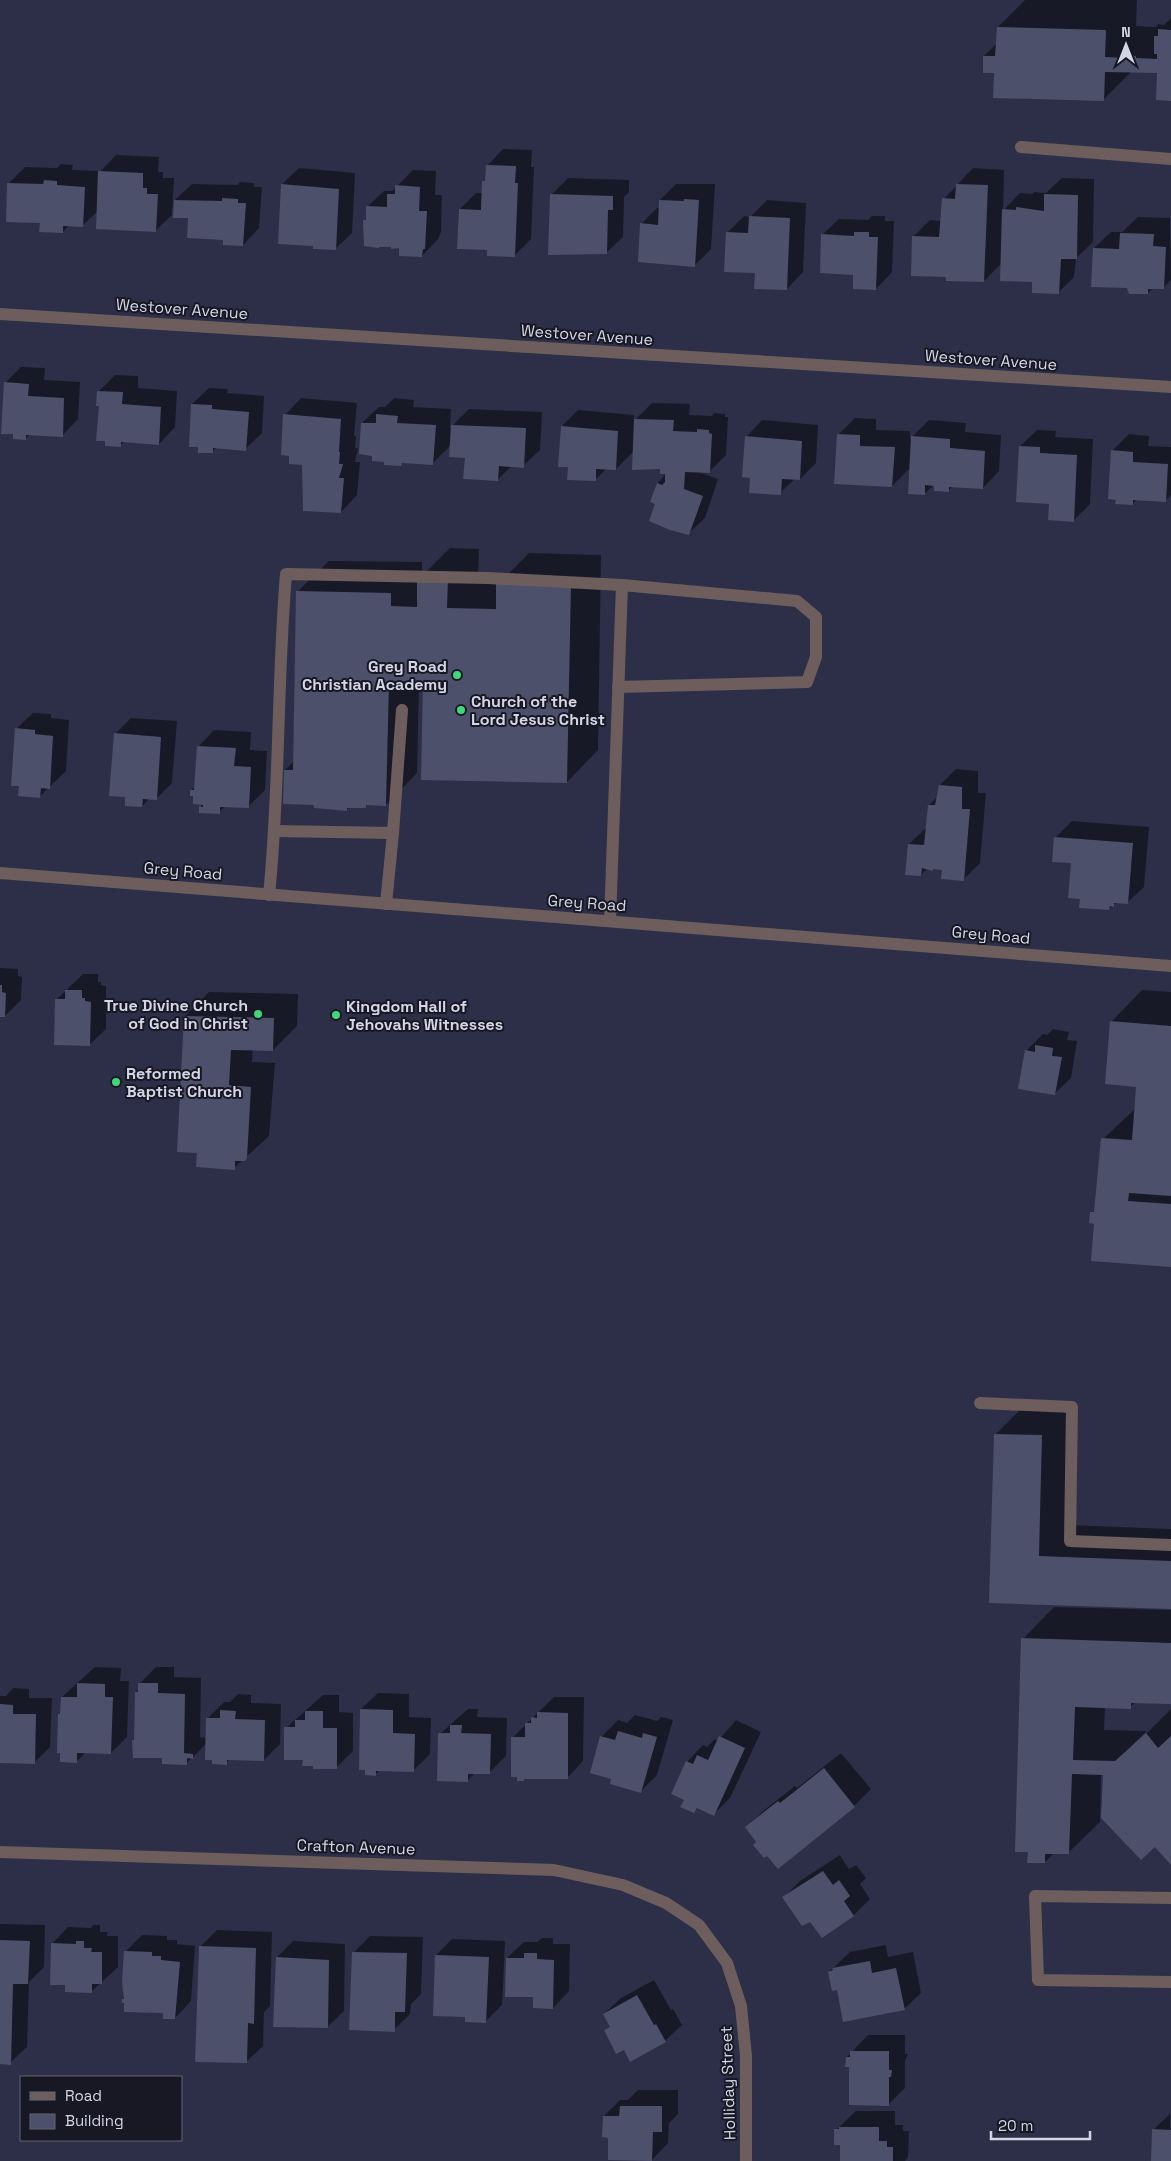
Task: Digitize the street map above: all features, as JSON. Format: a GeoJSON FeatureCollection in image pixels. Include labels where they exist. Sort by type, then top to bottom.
{"type":"FeatureCollection","features":[{"type":"Feature","properties":{"kind":"street"},"geometry":{"type":"LineString","coordinates":[[1021,147],[1171,159]]}},
{"type":"Feature","properties":{"kind":"street","name":"Westover Avenue"},"geometry":{"type":"LineString","coordinates":[[0,314],[1171,387]]}},
{"type":"Feature","properties":{"kind":"street"},"geometry":{"type":"LineString","coordinates":[[268,894],[275,831],[282,622],[286,574],[488,578],[622,585],[797,601],[816,617],[816,658],[807,682],[618,687]]}},
{"type":"Feature","properties":{"kind":"street"},"geometry":{"type":"LineString","coordinates":[[610,922],[622,585]]}},
{"type":"Feature","properties":{"kind":"street"},"geometry":{"type":"LineString","coordinates":[[386,904],[402,710]]}},
{"type":"Feature","properties":{"kind":"street"},"geometry":{"type":"LineString","coordinates":[[275,831],[393,833]]}},
{"type":"Feature","properties":{"kind":"street","name":"Grey Road"},"geometry":{"type":"LineString","coordinates":[[0,873],[1171,966]]}},
{"type":"Feature","properties":{"kind":"street"},"geometry":{"type":"LineString","coordinates":[[980,1403],[1072,1407],[1070,1541],[1171,1545]]}},
{"type":"Feature","properties":{"kind":"street","name":"Crafton Avenue"},"geometry":{"type":"LineString","coordinates":[[0,1852],[554,1870],[623,1885],[666,1903],[699,1925]]}},
{"type":"Feature","properties":{"kind":"street"},"geometry":{"type":"LineString","coordinates":[[1171,1898],[1035,1896],[1038,1980],[1171,1982]]}},
{"type":"Feature","properties":{"kind":"street","name":"Holliday Street"},"geometry":{"type":"LineString","coordinates":[[699,1925],[727,1963],[741,2006],[746,2056],[746,2161]]}},
{"type":"Feature","properties":{"kind":"building"},"geometry":{"type":"Polygon","coordinates":[[[997,27],[1106,30],[1105,57],[1126,58],[1126,55],[1136,56],[1136,58],[1157,59],[1157,54],[1154,54],[1154,36],[1158,36],[1158,29],[1171,30],[1171,101],[1156,100],[1157,73],[1105,72],[1104,101],[993,98],[994,73],[983,73],[983,56],[995,56],[997,27]]]}},
{"type":"Feature","properties":{"kind":"building"},"geometry":{"type":"Polygon","coordinates":[[[486,165],[516,166],[515,183],[518,183],[515,257],[487,256],[487,250],[457,249],[459,209],[481,210],[482,181],[485,181],[486,165]]]}},
{"type":"Feature","properties":{"kind":"building"},"geometry":{"type":"Polygon","coordinates":[[[98,171],[143,173],[143,188],[147,188],[147,194],[158,194],[156,232],[96,229],[98,171]]]}},
{"type":"Feature","properties":{"kind":"building"},"geometry":{"type":"Polygon","coordinates":[[[44,180],[57,181],[57,185],[85,187],[83,227],[63,226],[63,233],[39,232],[40,223],[6,222],[7,183],[43,184],[44,180]]]}},
{"type":"Feature","properties":{"kind":"building"},"geometry":{"type":"Polygon","coordinates":[[[281,184],[339,189],[336,250],[313,249],[313,246],[278,244],[281,184]]]}},
{"type":"Feature","properties":{"kind":"building"},"geometry":{"type":"Polygon","coordinates":[[[956,184],[988,185],[984,282],[946,281],[946,277],[911,276],[912,236],[939,237],[942,198],[955,199],[956,184]]]}},
{"type":"Feature","properties":{"kind":"building"},"geometry":{"type":"Polygon","coordinates":[[[395,185],[420,187],[419,211],[427,211],[425,249],[423,249],[422,257],[399,256],[399,248],[364,246],[363,220],[366,220],[366,206],[387,207],[387,194],[395,194],[395,185]]]}},
{"type":"Feature","properties":{"kind":"building"},"geometry":{"type":"Polygon","coordinates":[[[550,194],[613,196],[613,210],[608,210],[607,254],[548,255],[550,194]]]}},
{"type":"Feature","properties":{"kind":"building"},"geometry":{"type":"Polygon","coordinates":[[[1044,194],[1078,195],[1077,259],[1061,259],[1059,294],[1032,293],[1032,282],[1000,281],[1002,209],[1016,210],[1016,207],[1044,211],[1044,194]]]}},
{"type":"Feature","properties":{"kind":"building"},"geometry":{"type":"Polygon","coordinates":[[[222,198],[238,199],[238,203],[246,203],[243,246],[223,245],[223,240],[187,238],[188,218],[173,218],[174,200],[222,201],[222,198]]]}},
{"type":"Feature","properties":{"kind":"building"},"geometry":{"type":"Polygon","coordinates":[[[684,199],[699,200],[695,267],[638,262],[640,223],[658,225],[659,200],[684,201],[684,199]]]}},
{"type":"Feature","properties":{"kind":"building"},"geometry":{"type":"Polygon","coordinates":[[[749,216],[790,218],[787,290],[754,289],[755,273],[724,272],[726,232],[748,233],[749,216]]]}},
{"type":"Feature","properties":{"kind":"building"},"geometry":{"type":"Polygon","coordinates":[[[854,232],[869,232],[869,237],[878,237],[876,290],[853,289],[853,275],[820,273],[821,234],[854,236],[854,232]]]}},
{"type":"Feature","properties":{"kind":"building"},"geometry":{"type":"Polygon","coordinates":[[[1120,233],[1154,234],[1153,246],[1166,247],[1164,289],[1148,289],[1148,294],[1129,294],[1127,288],[1091,287],[1093,248],[1119,249],[1120,233]]]}},
{"type":"Feature","properties":{"kind":"building"},"geometry":{"type":"Polygon","coordinates":[[[4,382],[29,384],[28,396],[64,398],[63,437],[26,435],[26,440],[13,439],[13,434],[1,434],[4,382]]]}},
{"type":"Feature","properties":{"kind":"building"},"geometry":{"type":"Polygon","coordinates":[[[97,391],[123,392],[122,404],[161,407],[159,445],[121,442],[121,447],[105,446],[105,441],[96,441],[99,406],[96,406],[97,391]]]}},
{"type":"Feature","properties":{"kind":"building"},"geometry":{"type":"Polygon","coordinates":[[[191,404],[212,405],[212,409],[249,412],[246,451],[213,448],[213,453],[198,453],[198,447],[189,447],[191,404]]]}},
{"type":"Feature","properties":{"kind":"building"},"geometry":{"type":"Polygon","coordinates":[[[283,414],[341,419],[339,464],[343,464],[339,478],[344,478],[341,513],[303,511],[302,465],[289,464],[289,456],[281,455],[283,414]]]}},
{"type":"Feature","properties":{"kind":"building"},"geometry":{"type":"Polygon","coordinates":[[[376,414],[398,416],[397,423],[436,425],[433,465],[402,463],[401,466],[384,465],[384,462],[372,461],[372,456],[359,454],[361,423],[376,423],[376,414]]]}},
{"type":"Feature","properties":{"kind":"building"},"geometry":{"type":"Polygon","coordinates":[[[634,419],[674,420],[673,431],[697,432],[697,429],[709,430],[709,433],[712,434],[710,473],[685,472],[684,489],[703,496],[689,535],[670,530],[649,521],[655,504],[650,502],[657,483],[662,485],[665,482],[665,474],[660,474],[660,469],[632,470],[634,419]]]}},
{"type":"Feature","properties":{"kind":"building"},"geometry":{"type":"Polygon","coordinates":[[[451,425],[526,428],[524,468],[499,466],[498,481],[463,479],[465,458],[449,457],[451,425]]]}},
{"type":"Feature","properties":{"kind":"building"},"geometry":{"type":"Polygon","coordinates":[[[561,426],[618,431],[616,470],[596,469],[596,481],[567,480],[568,467],[558,467],[561,426]]]}},
{"type":"Feature","properties":{"kind":"building"},"geometry":{"type":"Polygon","coordinates":[[[837,434],[860,435],[860,446],[895,447],[892,487],[834,484],[837,434]]]}},
{"type":"Feature","properties":{"kind":"building"},"geometry":{"type":"Polygon","coordinates":[[[745,436],[802,441],[800,480],[782,479],[781,495],[749,493],[750,478],[742,477],[745,436]]]}},
{"type":"Feature","properties":{"kind":"building"},"geometry":{"type":"Polygon","coordinates":[[[911,436],[950,439],[950,448],[985,451],[983,489],[949,487],[949,492],[934,491],[934,486],[925,485],[925,495],[908,494],[911,436]]]}},
{"type":"Feature","properties":{"kind":"building"},"geometry":{"type":"Polygon","coordinates":[[[1019,446],[1040,447],[1040,453],[1077,455],[1074,522],[1048,520],[1049,504],[1016,502],[1019,446]]]}},
{"type":"Feature","properties":{"kind":"building"},"geometry":{"type":"Polygon","coordinates":[[[1111,450],[1133,452],[1133,462],[1168,464],[1166,502],[1133,500],[1133,505],[1115,504],[1116,500],[1108,499],[1111,450]]]}},
{"type":"Feature","properties":{"kind":"building"},"geometry":{"type":"Polygon","coordinates":[[[417,579],[448,579],[447,608],[496,609],[496,584],[571,585],[567,783],[421,780],[423,682],[389,681],[386,806],[366,805],[366,808],[347,808],[347,811],[314,808],[314,805],[283,804],[284,770],[293,770],[296,591],[391,593],[391,606],[417,607],[417,579]]]}},
{"type":"Feature","properties":{"kind":"building"},"geometry":{"type":"Polygon","coordinates":[[[15,728],[35,730],[35,734],[53,736],[50,789],[41,788],[40,798],[18,796],[19,786],[11,786],[15,728]]]}},
{"type":"Feature","properties":{"kind":"building"},"geometry":{"type":"Polygon","coordinates":[[[114,733],[161,737],[157,800],[143,799],[142,807],[125,806],[125,797],[109,796],[114,733]]]}},
{"type":"Feature","properties":{"kind":"building"},"geometry":{"type":"Polygon","coordinates":[[[197,746],[236,748],[234,766],[251,767],[249,808],[220,807],[220,814],[199,813],[199,806],[203,807],[203,805],[193,804],[193,796],[190,796],[190,790],[194,790],[197,746]]]}},
{"type":"Feature","properties":{"kind":"building"},"geometry":{"type":"Polygon","coordinates":[[[939,785],[962,787],[962,809],[970,809],[964,881],[941,879],[942,870],[933,869],[933,871],[922,868],[921,876],[905,875],[908,844],[924,845],[928,805],[935,805],[939,785]]]}},
{"type":"Feature","properties":{"kind":"building"},"geometry":{"type":"Polygon","coordinates":[[[1054,837],[1133,843],[1128,904],[1114,903],[1114,907],[1110,906],[1109,910],[1079,908],[1080,899],[1068,898],[1071,863],[1052,862],[1054,837]]]}},
{"type":"Feature","properties":{"kind":"building"},"geometry":{"type":"Polygon","coordinates":[[[0,985],[2,985],[2,992],[6,993],[5,1017],[0,1017],[0,985]]]}},
{"type":"Feature","properties":{"kind":"building"},"geometry":{"type":"Polygon","coordinates":[[[65,990],[82,990],[82,998],[85,998],[85,1001],[91,1002],[90,1046],[54,1045],[55,999],[65,999],[65,990]]]}},
{"type":"Feature","properties":{"kind":"building"},"geometry":{"type":"Polygon","coordinates":[[[184,1016],[274,1018],[273,1051],[231,1050],[229,1085],[251,1087],[247,1158],[245,1161],[235,1161],[235,1170],[196,1167],[197,1153],[177,1152],[184,1016]]]}},
{"type":"Feature","properties":{"kind":"building"},"geometry":{"type":"Polygon","coordinates":[[[1110,1021],[1171,1026],[1171,1196],[1129,1193],[1128,1201],[1171,1204],[1171,1267],[1091,1261],[1094,1224],[1089,1223],[1090,1212],[1094,1212],[1101,1138],[1132,1140],[1136,1087],[1105,1084],[1110,1021]]]}},
{"type":"Feature","properties":{"kind":"building"},"geometry":{"type":"Polygon","coordinates":[[[1035,1045],[1053,1048],[1052,1056],[1062,1057],[1055,1095],[1018,1089],[1025,1050],[1035,1052],[1035,1045]]]}},
{"type":"Feature","properties":{"kind":"building"},"geometry":{"type":"Polygon","coordinates":[[[994,1434],[1042,1435],[1039,1556],[1171,1561],[1171,1609],[989,1603],[994,1434]]]}},
{"type":"Feature","properties":{"kind":"building"},"geometry":{"type":"Polygon","coordinates":[[[1021,1638],[1171,1643],[1171,1704],[1131,1703],[1131,1709],[1075,1707],[1073,1760],[1115,1761],[1146,1733],[1158,1748],[1171,1736],[1171,1865],[1155,1847],[1141,1860],[1101,1818],[1103,1775],[1072,1774],[1069,1854],[1045,1854],[1045,1863],[1027,1863],[1028,1852],[1015,1852],[1021,1638]]]}},
{"type":"Feature","properties":{"kind":"building"},"geometry":{"type":"Polygon","coordinates":[[[77,1683],[105,1684],[105,1697],[113,1697],[111,1754],[77,1753],[77,1763],[60,1762],[60,1753],[57,1753],[58,1714],[60,1714],[61,1697],[77,1697],[77,1683]]]}},
{"type":"Feature","properties":{"kind":"building"},"geometry":{"type":"Polygon","coordinates":[[[138,1683],[158,1683],[158,1693],[185,1694],[184,1753],[193,1754],[193,1759],[187,1758],[187,1765],[162,1764],[162,1758],[133,1758],[132,1740],[134,1740],[135,1692],[138,1692],[138,1683]]]}},
{"type":"Feature","properties":{"kind":"building"},"geometry":{"type":"Polygon","coordinates":[[[0,1704],[13,1705],[13,1714],[36,1714],[35,1764],[0,1763],[0,1704]]]}},
{"type":"Feature","properties":{"kind":"building"},"geometry":{"type":"Polygon","coordinates":[[[360,1709],[393,1710],[393,1733],[415,1734],[414,1772],[376,1771],[376,1776],[365,1775],[365,1770],[359,1770],[360,1709]]]}},
{"type":"Feature","properties":{"kind":"building"},"geometry":{"type":"Polygon","coordinates":[[[220,1710],[236,1711],[235,1719],[265,1720],[264,1761],[227,1760],[227,1765],[212,1764],[212,1760],[205,1760],[206,1718],[220,1718],[220,1710]]]}},
{"type":"Feature","properties":{"kind":"building"},"geometry":{"type":"Polygon","coordinates":[[[305,1711],[323,1711],[323,1728],[337,1728],[337,1769],[313,1769],[313,1766],[302,1766],[303,1760],[284,1760],[284,1727],[295,1727],[295,1720],[305,1720],[305,1711]]]}},
{"type":"Feature","properties":{"kind":"building"},"geometry":{"type":"Polygon","coordinates":[[[537,1712],[568,1713],[568,1779],[524,1779],[524,1781],[517,1781],[517,1777],[511,1777],[511,1737],[525,1737],[525,1723],[531,1723],[531,1717],[537,1718],[537,1712]]]}},
{"type":"Feature","properties":{"kind":"building"},"geometry":{"type":"Polygon","coordinates":[[[450,1725],[462,1725],[461,1733],[491,1734],[490,1774],[468,1774],[468,1782],[437,1781],[438,1733],[450,1733],[450,1725]]]}},
{"type":"Feature","properties":{"kind":"building"},"geometry":{"type":"Polygon","coordinates":[[[618,1731],[642,1738],[643,1733],[657,1737],[641,1793],[610,1784],[611,1779],[590,1773],[600,1736],[615,1740],[618,1731]]]}},
{"type":"Feature","properties":{"kind":"building"},"geometry":{"type":"Polygon","coordinates":[[[719,1736],[745,1748],[714,1816],[697,1808],[694,1813],[680,1807],[684,1800],[671,1794],[686,1761],[693,1764],[697,1755],[708,1760],[719,1736]]]}},
{"type":"Feature","properties":{"kind":"building"},"geometry":{"type":"Polygon","coordinates":[[[824,1768],[855,1807],[778,1869],[767,1856],[764,1858],[753,1845],[756,1842],[745,1827],[778,1801],[780,1803],[824,1768]]]}},
{"type":"Feature","properties":{"kind":"building"},"geometry":{"type":"Polygon","coordinates":[[[823,1871],[833,1885],[839,1880],[850,1896],[844,1901],[854,1916],[822,1938],[810,1922],[802,1926],[782,1897],[823,1871]]]}},
{"type":"Feature","properties":{"kind":"building"},"geometry":{"type":"Polygon","coordinates":[[[0,1940],[30,1941],[28,1984],[13,1984],[11,2065],[0,2064],[0,1940]]]}},
{"type":"Feature","properties":{"kind":"building"},"geometry":{"type":"Polygon","coordinates":[[[76,1941],[84,1941],[84,1948],[92,1948],[91,1952],[102,1952],[102,1984],[92,1984],[92,1993],[65,1992],[65,1985],[50,1985],[51,1943],[76,1944],[76,1941]]]}},
{"type":"Feature","properties":{"kind":"building"},"geometry":{"type":"Polygon","coordinates":[[[199,1946],[256,1948],[254,2024],[248,2023],[247,2063],[195,2062],[199,1946]]]}},
{"type":"Feature","properties":{"kind":"building"},"geometry":{"type":"Polygon","coordinates":[[[124,1951],[152,1952],[152,1956],[161,1956],[161,1960],[180,1962],[175,2019],[163,2019],[163,2013],[124,2012],[122,1981],[124,1951]]]}},
{"type":"Feature","properties":{"kind":"building"},"geometry":{"type":"Polygon","coordinates":[[[352,1952],[407,1953],[405,2012],[395,2012],[395,2032],[349,2030],[352,1952]]]}},
{"type":"Feature","properties":{"kind":"building"},"geometry":{"type":"Polygon","coordinates":[[[524,1953],[537,1953],[537,1959],[554,1960],[553,2009],[533,2008],[533,1997],[505,1997],[506,1958],[524,1958],[524,1953]]]}},
{"type":"Feature","properties":{"kind":"building"},"geometry":{"type":"Polygon","coordinates":[[[435,1955],[489,1957],[486,2023],[465,2022],[465,2017],[433,2016],[435,1955]]]}},
{"type":"Feature","properties":{"kind":"building"},"geometry":{"type":"Polygon","coordinates":[[[276,1957],[329,1960],[328,2028],[273,2027],[276,1957]]]}},
{"type":"Feature","properties":{"kind":"building"},"geometry":{"type":"Polygon","coordinates":[[[870,1961],[872,1973],[896,1968],[905,2010],[843,2022],[837,1990],[832,1991],[828,1972],[833,1970],[832,1968],[870,1961]]]}},
{"type":"Feature","properties":{"kind":"building"},"geometry":{"type":"Polygon","coordinates":[[[637,1995],[666,2042],[630,2062],[624,2050],[616,2054],[604,2030],[610,2027],[603,2014],[637,1995]]]}},
{"type":"Feature","properties":{"kind":"building"},"geometry":{"type":"Polygon","coordinates":[[[850,2051],[889,2051],[889,2070],[892,2070],[891,2077],[889,2077],[889,2106],[849,2105],[849,2067],[845,2067],[846,2057],[850,2057],[850,2051]]]}},
{"type":"Feature","properties":{"kind":"building"},"geometry":{"type":"Polygon","coordinates":[[[620,2106],[662,2106],[662,2132],[653,2132],[652,2161],[608,2160],[608,2138],[602,2137],[603,2116],[619,2116],[620,2106]]]}},
{"type":"Feature","properties":{"kind":"building"},"geometry":{"type":"Polygon","coordinates":[[[839,2127],[879,2127],[879,2141],[887,2141],[887,2147],[893,2147],[893,2161],[840,2161],[840,2145],[834,2145],[834,2129],[839,2129],[839,2127]]]}},
{"type":"Feature","properties":{"kind":"building"},"geometry":{"type":"Polygon","coordinates":[[[1152,2129],[1171,2130],[1171,2161],[1151,2161],[1152,2129]]]}},
{"type":"Feature","properties":{"kind":"place","name":"Grey Road Christian Academy"},"geometry":{"type":"Point","coordinates":[457,675]}},
{"type":"Feature","properties":{"kind":"place","name":"Church of the Lord Jesus Christ"},"geometry":{"type":"Point","coordinates":[461,710]}},
{"type":"Feature","properties":{"kind":"place","name":"True Divine Church of God in Christ"},"geometry":{"type":"Point","coordinates":[258,1014]}},
{"type":"Feature","properties":{"kind":"place","name":"Kingdom Hall of Jehovahs Witnesses"},"geometry":{"type":"Point","coordinates":[336,1015]}},
{"type":"Feature","properties":{"kind":"place","name":"Reformed Baptist Church"},"geometry":{"type":"Point","coordinates":[116,1082]}}]}
